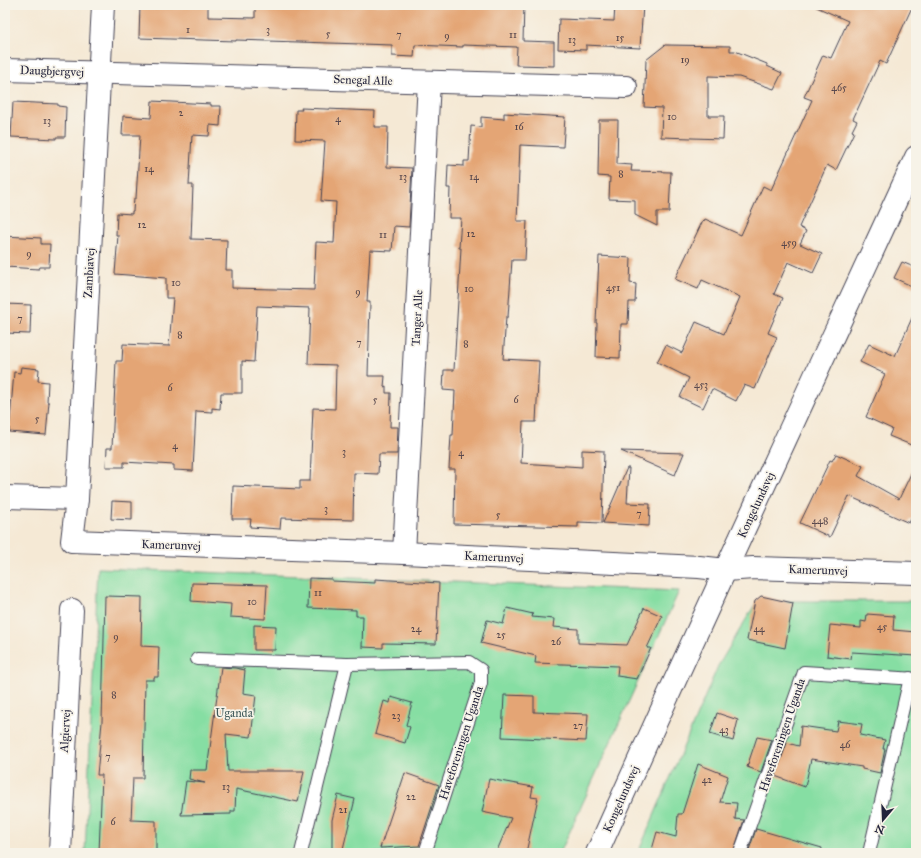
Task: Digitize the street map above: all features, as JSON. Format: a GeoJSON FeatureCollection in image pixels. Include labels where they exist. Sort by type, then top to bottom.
{"type":"FeatureCollection","features":[{"type":"Feature","properties":{"kind":"street","name":"Zambiavej"},"geometry":{"type":"LineString","coordinates":[[72,541],[77,499],[103,5]]}},
{"type":"Feature","properties":{"kind":"street","name":"Daugbjergvej"},"geometry":{"type":"LineString","coordinates":[[5,70],[100,73]]}},
{"type":"Feature","properties":{"kind":"street","name":"Senegal Alle"},"geometry":{"type":"LineString","coordinates":[[100,73],[626,87]]}},
{"type":"Feature","properties":{"kind":"street","name":"Tanger Alle"},"geometry":{"type":"LineString","coordinates":[[404,553],[430,82]]}},
{"type":"Feature","properties":{"kind":"street","name":"Kongelundsvej"},"geometry":{"type":"LineString","coordinates":[[597,853],[683,660],[916,157]]}},
{"type":"Feature","properties":{"kind":"street"},"geometry":{"type":"LineString","coordinates":[[5,497],[77,499]]}},
{"type":"Feature","properties":{"kind":"street","name":"Kamerunvej"},"geometry":{"type":"LineString","coordinates":[[72,541],[404,553],[699,567],[726,570],[753,568],[916,573]]}},
{"type":"Feature","properties":{"kind":"street","name":"Algiervej"},"geometry":{"type":"LineString","coordinates":[[60,853],[72,610]]}},
{"type":"Feature","properties":{"kind":"lane","name":"Haveforeningen Uganda"},"geometry":{"type":"LineString","coordinates":[[197,660],[347,664],[469,662],[481,670],[481,683],[425,853]]}},
{"type":"Feature","properties":{"kind":"lane"},"geometry":{"type":"LineString","coordinates":[[301,853],[347,664]]}},
{"type":"Feature","properties":{"kind":"lane","name":"Haveforeningen Uganda"},"geometry":{"type":"LineString","coordinates":[[740,853],[804,672],[913,679],[869,853]]}},
{"type":"Feature","properties":{"kind":"green space","name":"Uganda"},"geometry":{"type":"Polygon","coordinates":[[[98,568],[679,591],[560,853],[85,853],[98,568]]]}},
{"type":"Feature","properties":{"kind":"green space"},"geometry":{"type":"Polygon","coordinates":[[[757,601],[916,601],[916,853],[638,853],[718,666],[757,601]]]}},
{"type":"Feature","properties":{"kind":"building"},"geometry":{"type":"Polygon","coordinates":[[[140,5],[208,5],[208,17],[255,18],[255,5],[524,5],[523,41],[554,42],[554,66],[516,65],[517,47],[415,45],[414,57],[392,56],[392,45],[139,38],[140,5]]]}},
{"type":"Feature","properties":{"kind":"building"},"geometry":{"type":"Polygon","coordinates":[[[615,5],[643,5],[640,48],[586,45],[586,50],[558,49],[559,19],[614,21],[615,5]]]}},
{"type":"Feature","properties":{"kind":"building"},"geometry":{"type":"Polygon","coordinates":[[[812,5],[913,5],[886,64],[880,61],[853,119],[857,121],[852,131],[854,132],[836,170],[827,165],[799,227],[806,231],[800,244],[822,254],[813,273],[788,262],[774,294],[783,298],[768,333],[777,337],[755,389],[744,385],[736,401],[712,389],[703,408],[680,397],[689,378],[657,362],[666,345],[682,353],[696,322],[724,334],[740,297],[702,280],[698,289],[675,279],[703,220],[704,221],[705,219],[741,235],[763,186],[771,190],[812,100],[804,97],[823,55],[831,58],[848,21],[812,5]]]}},
{"type":"Feature","properties":{"kind":"building"},"geometry":{"type":"Polygon","coordinates":[[[665,45],[730,46],[730,51],[735,51],[767,64],[767,66],[782,73],[774,89],[739,77],[708,76],[708,116],[724,116],[723,139],[661,137],[662,108],[644,107],[646,60],[665,45]]]}},
{"type":"Feature","properties":{"kind":"building"},"geometry":{"type":"Polygon","coordinates":[[[152,101],[211,104],[211,106],[221,106],[220,126],[210,125],[209,136],[192,135],[189,185],[193,185],[191,239],[227,240],[226,270],[232,270],[232,288],[314,290],[316,242],[334,243],[336,202],[321,201],[325,141],[295,140],[296,110],[302,110],[301,108],[375,111],[374,127],[388,127],[387,167],[412,168],[409,227],[394,226],[392,251],[370,250],[367,302],[370,302],[368,376],[385,376],[384,387],[386,386],[386,393],[391,393],[390,427],[398,427],[397,454],[379,454],[378,474],[354,473],[353,520],[281,518],[280,529],[250,527],[251,519],[232,519],[233,486],[300,489],[300,481],[310,481],[313,408],[335,409],[336,365],[308,364],[310,308],[257,306],[254,362],[242,361],[242,393],[221,393],[220,409],[212,408],[212,412],[196,411],[193,471],[174,470],[174,465],[124,462],[124,467],[106,467],[107,448],[112,448],[116,361],[122,361],[123,344],[169,346],[173,298],[166,298],[166,278],[115,274],[118,235],[116,235],[117,213],[132,214],[133,211],[134,198],[136,198],[140,135],[122,135],[123,116],[151,118],[152,101]]]}},
{"type":"Feature","properties":{"kind":"building"},"geometry":{"type":"Polygon","coordinates":[[[13,102],[58,104],[58,106],[66,107],[65,137],[56,137],[56,139],[11,137],[13,102]]]}},
{"type":"Feature","properties":{"kind":"building"},"geometry":{"type":"Polygon","coordinates":[[[504,113],[565,117],[563,147],[520,145],[517,221],[527,221],[525,260],[512,260],[503,359],[539,361],[536,422],[523,422],[521,463],[582,467],[582,450],[604,451],[602,523],[578,522],[578,527],[454,524],[455,469],[449,469],[451,435],[453,435],[455,391],[443,390],[444,370],[454,370],[461,248],[459,248],[461,218],[449,218],[450,188],[447,188],[448,165],[464,166],[464,161],[469,161],[471,126],[481,127],[481,117],[504,119],[504,113]]]}},
{"type":"Feature","properties":{"kind":"building"},"geometry":{"type":"Polygon","coordinates":[[[599,120],[618,120],[617,164],[632,165],[631,171],[671,172],[669,212],[657,212],[657,226],[635,215],[635,200],[609,199],[610,177],[598,176],[599,120]]]}},
{"type":"Feature","properties":{"kind":"building"},"geometry":{"type":"Polygon","coordinates":[[[5,236],[41,238],[41,244],[50,244],[49,267],[40,267],[39,269],[5,267],[5,236]]]}},
{"type":"Feature","properties":{"kind":"building"},"geometry":{"type":"Polygon","coordinates":[[[599,256],[631,258],[630,283],[636,284],[635,302],[629,302],[628,324],[621,324],[620,358],[596,357],[599,256]]]}},
{"type":"Feature","properties":{"kind":"building"},"geometry":{"type":"Polygon","coordinates":[[[902,262],[916,268],[916,288],[894,278],[902,262]]]}},
{"type":"Feature","properties":{"kind":"building"},"geometry":{"type":"Polygon","coordinates":[[[5,304],[31,305],[30,334],[5,333],[5,304]]]}},
{"type":"Feature","properties":{"kind":"building"},"geometry":{"type":"Polygon","coordinates":[[[916,309],[916,447],[889,436],[892,429],[866,417],[885,374],[860,362],[869,344],[895,356],[916,309]]]}},
{"type":"Feature","properties":{"kind":"building"},"geometry":{"type":"Polygon","coordinates":[[[21,367],[39,369],[38,381],[48,382],[47,402],[49,402],[46,435],[9,432],[14,372],[20,373],[21,367]]]}},
{"type":"Feature","properties":{"kind":"building"},"geometry":{"type":"Polygon","coordinates":[[[621,451],[684,453],[675,475],[621,451]]]}},
{"type":"Feature","properties":{"kind":"building"},"geometry":{"type":"Polygon","coordinates":[[[836,454],[863,466],[858,476],[899,499],[916,463],[916,521],[911,519],[909,523],[849,496],[830,537],[800,523],[830,460],[832,461],[836,454]]]}},
{"type":"Feature","properties":{"kind":"building"},"geometry":{"type":"Polygon","coordinates":[[[627,468],[629,468],[627,503],[650,504],[649,526],[603,523],[627,468]]]}},
{"type":"Feature","properties":{"kind":"building"},"geometry":{"type":"Polygon","coordinates":[[[112,501],[132,502],[132,520],[111,519],[112,501]]]}},
{"type":"Feature","properties":{"kind":"building"},"geometry":{"type":"Polygon","coordinates":[[[309,578],[332,579],[332,581],[375,583],[375,579],[439,583],[436,644],[383,643],[383,648],[362,647],[363,616],[356,616],[356,610],[308,608],[309,578]]]}},
{"type":"Feature","properties":{"kind":"building"},"geometry":{"type":"Polygon","coordinates":[[[192,583],[267,585],[265,619],[230,617],[231,604],[191,601],[192,583]]]}},
{"type":"Feature","properties":{"kind":"building"},"geometry":{"type":"Polygon","coordinates":[[[105,596],[142,597],[141,646],[159,647],[158,677],[154,677],[154,680],[145,680],[143,778],[133,778],[131,820],[156,821],[156,853],[99,853],[102,775],[97,775],[102,722],[105,596]]]}},
{"type":"Feature","properties":{"kind":"building"},"geometry":{"type":"Polygon","coordinates":[[[761,596],[793,603],[785,648],[747,640],[755,601],[761,596]]]}},
{"type":"Feature","properties":{"kind":"building"},"geometry":{"type":"Polygon","coordinates":[[[507,608],[533,614],[532,617],[554,619],[553,627],[578,629],[578,643],[627,645],[644,608],[662,616],[647,648],[651,648],[637,679],[617,676],[618,666],[535,663],[536,656],[481,643],[487,620],[503,624],[507,608]]]}},
{"type":"Feature","properties":{"kind":"building"},"geometry":{"type":"Polygon","coordinates":[[[867,614],[894,616],[893,630],[916,632],[916,656],[852,652],[851,659],[827,656],[830,625],[861,628],[861,621],[866,622],[867,614]]]}},
{"type":"Feature","properties":{"kind":"building"},"geometry":{"type":"Polygon","coordinates":[[[254,625],[276,626],[275,650],[254,650],[254,625]]]}},
{"type":"Feature","properties":{"kind":"building"},"geometry":{"type":"Polygon","coordinates":[[[221,667],[245,670],[243,693],[256,695],[251,737],[226,734],[228,771],[304,771],[298,802],[236,789],[235,811],[231,811],[231,814],[181,815],[186,781],[205,783],[189,779],[190,770],[207,770],[221,667]]]}},
{"type":"Feature","properties":{"kind":"building"},"geometry":{"type":"Polygon","coordinates":[[[504,695],[534,696],[534,712],[588,714],[586,741],[502,737],[504,695]]]}},
{"type":"Feature","properties":{"kind":"building"},"geometry":{"type":"Polygon","coordinates":[[[391,697],[412,703],[406,725],[410,727],[405,743],[375,734],[384,701],[390,703],[391,697]]]}},
{"type":"Feature","properties":{"kind":"building"},"geometry":{"type":"Polygon","coordinates":[[[717,713],[738,720],[733,741],[710,734],[717,713]]]}},
{"type":"Feature","properties":{"kind":"building"},"geometry":{"type":"Polygon","coordinates":[[[838,721],[862,724],[860,735],[885,740],[883,749],[885,749],[880,773],[862,769],[862,767],[811,759],[805,787],[775,776],[787,743],[799,746],[801,726],[836,731],[838,721]]]}},
{"type":"Feature","properties":{"kind":"building"},"geometry":{"type":"Polygon","coordinates":[[[757,737],[772,740],[761,772],[747,767],[757,737]]]}},
{"type":"Feature","properties":{"kind":"building"},"geometry":{"type":"Polygon","coordinates":[[[698,764],[728,776],[720,802],[737,803],[735,819],[744,820],[733,853],[714,849],[713,853],[651,853],[657,832],[676,837],[678,814],[682,814],[698,764]]]}},
{"type":"Feature","properties":{"kind":"building"},"geometry":{"type":"Polygon","coordinates":[[[405,773],[439,785],[419,846],[380,848],[405,773]]]}},
{"type":"Feature","properties":{"kind":"building"},"geometry":{"type":"Polygon","coordinates":[[[489,779],[533,787],[531,797],[538,798],[526,853],[496,853],[511,818],[482,812],[489,779]]]}},
{"type":"Feature","properties":{"kind":"building"},"geometry":{"type":"Polygon","coordinates":[[[338,795],[355,799],[342,853],[332,853],[332,820],[338,795]]]}},
{"type":"Feature","properties":{"kind":"building"},"geometry":{"type":"Polygon","coordinates":[[[756,829],[822,848],[821,853],[748,853],[756,829]]]}}]}
